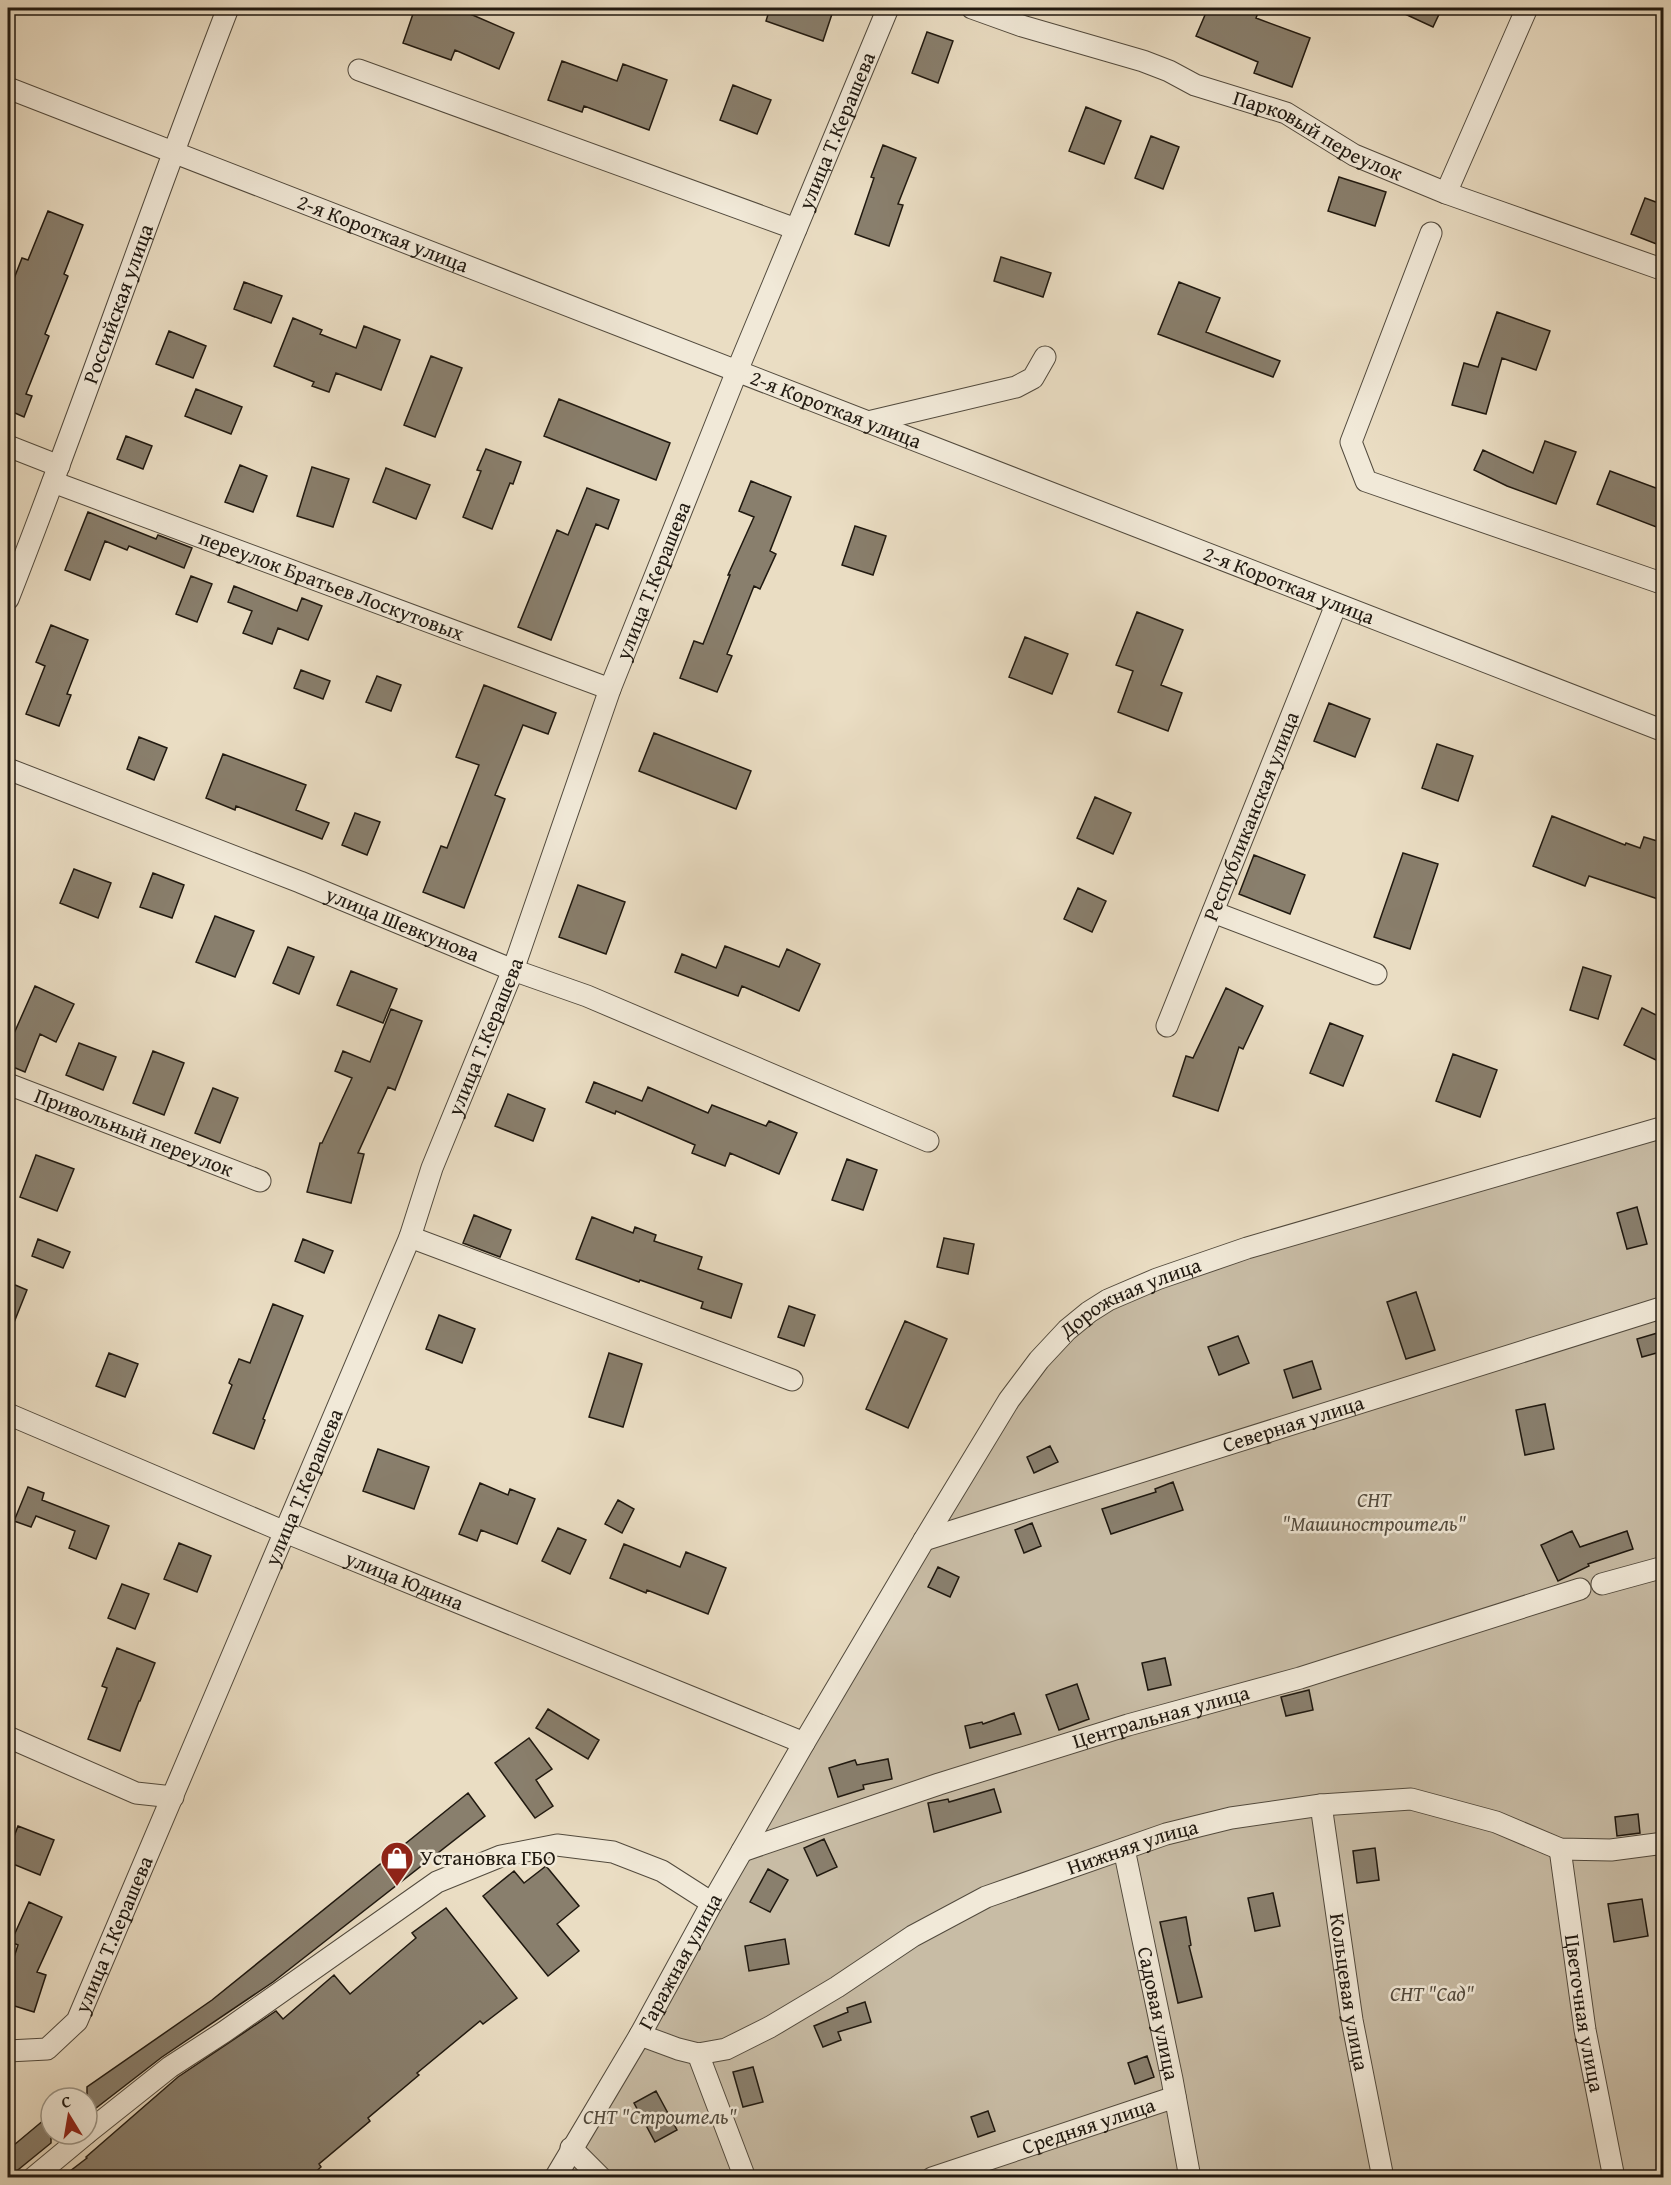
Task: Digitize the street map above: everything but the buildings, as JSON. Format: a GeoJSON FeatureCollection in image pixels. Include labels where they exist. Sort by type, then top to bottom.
{"type":"FeatureCollection","features":[{"type":"Feature","properties":{"kind":"street","name":"Российская улица"},"geometry":{"type":"LineString","coordinates":[[8,599],[56,474],[172,153],[228,8]]}},
{"type":"Feature","properties":{"kind":"street","name":"улица Т.Керашева"},"geometry":{"type":"LineString","coordinates":[[8,2051],[12,2053],[47,2049],[77,2021],[410,1237],[432,1168],[513,970],[610,688],[737,371],[888,8]]}},
{"type":"Feature","properties":{"kind":"street","name":"Парковый переулок"},"geometry":{"type":"LineString","coordinates":[[972,8],[1022,26],[1143,61],[1169,71],[1195,85],[1286,113],[1354,155],[1446,193],[1664,270]]}},
{"type":"Feature","properties":{"kind":"street"},"geometry":{"type":"LineString","coordinates":[[1446,193],[1527,8]]}},
{"type":"Feature","properties":{"kind":"street"},"geometry":{"type":"LineString","coordinates":[[359,70],[796,229]]}},
{"type":"Feature","properties":{"kind":"street","name":"2-я Короткая улица"},"geometry":{"type":"LineString","coordinates":[[8,88],[1664,731]]}},
{"type":"Feature","properties":{"kind":"street"},"geometry":{"type":"LineString","coordinates":[[1431,232],[1351,442],[1366,481],[1664,584]]}},
{"type":"Feature","properties":{"kind":"street"},"geometry":{"type":"LineString","coordinates":[[868,422],[1016,387],[1033,378],[1044,357]]}},
{"type":"Feature","properties":{"kind":"street","name":"переулок Братьев Лоскутовых"},"geometry":{"type":"LineString","coordinates":[[8,446],[56,474],[610,688]]}},
{"type":"Feature","properties":{"kind":"street","name":"Республиканская улица"},"geometry":{"type":"LineString","coordinates":[[1167,1026],[1336,605]]}},
{"type":"Feature","properties":{"kind":"street","name":"улица Шевкунова"},"geometry":{"type":"LineString","coordinates":[[8,769],[300,882],[513,970],[587,996],[928,1141]]}},
{"type":"Feature","properties":{"kind":"street"},"geometry":{"type":"LineString","coordinates":[[1213,912],[1376,974]]}},
{"type":"Feature","properties":{"kind":"street","name":"Привольный переулок"},"geometry":{"type":"LineString","coordinates":[[8,1084],[260,1181]]}},
{"type":"Feature","properties":{"kind":"street","name":"Дорожная улица"},"geometry":{"type":"LineString","coordinates":[[804,1743],[1009,1400],[1039,1360],[1067,1330],[1089,1312],[1108,1300],[1157,1279],[1247,1248],[1664,1128]]}},
{"type":"Feature","properties":{"kind":"street"},"geometry":{"type":"LineString","coordinates":[[410,1237],[792,1380]]}},
{"type":"Feature","properties":{"kind":"street","name":"Северная улица"},"geometry":{"type":"LineString","coordinates":[[924,1540],[1664,1307]]}},
{"type":"Feature","properties":{"kind":"street","name":"улица Юдина"},"geometry":{"type":"LineString","coordinates":[[8,1414],[285,1532],[804,1743]]}},
{"type":"Feature","properties":{"kind":"street"},"geometry":{"type":"LineString","coordinates":[[1602,1584],[1664,1567]]}},
{"type":"Feature","properties":{"kind":"street","name":"Центральная улица"},"geometry":{"type":"LineString","coordinates":[[742,1851],[939,1784],[1128,1725],[1300,1678],[1580,1589]]}},
{"type":"Feature","properties":{"kind":"street"},"geometry":{"type":"LineString","coordinates":[[8,1737],[136,1793],[173,1797]]}},
{"type":"Feature","properties":{"kind":"street","name":"Гаражная улица"},"geometry":{"type":"LineString","coordinates":[[555,2178],[640,2035],[712,1903],[804,1743]]}},
{"type":"Feature","properties":{"kind":"street","name":"Нижняя улица"},"geometry":{"type":"LineString","coordinates":[[640,2035],[698,2054],[726,2049],[770,2027],[837,1987],[913,1936],[986,1897],[1166,1834],[1230,1818],[1321,1805],[1411,1799],[1496,1822],[1560,1849],[1611,1851],[1664,1843]]}},
{"type":"Feature","properties":{"kind":"street","name":"Кольцевая улица"},"geometry":{"type":"LineString","coordinates":[[1321,1805],[1352,2020],[1383,2178]]}},
{"type":"Feature","properties":{"kind":"street"},"geometry":{"type":"LineString","coordinates":[[99,2124],[170,2067],[224,2032],[438,1882],[501,1856],[556,1845],[613,1852],[662,1871],[712,1903]]}},
{"type":"Feature","properties":{"kind":"street","name":"Садовая улица"},"geometry":{"type":"LineString","coordinates":[[1124,1849],[1190,2178]]}},
{"type":"Feature","properties":{"kind":"street","name":"Цветочная улица"},"geometry":{"type":"LineString","coordinates":[[1560,1849],[1585,2030],[1614,2178]]}},
{"type":"Feature","properties":{"kind":"street"},"geometry":{"type":"LineString","coordinates":[[698,2054],[745,2178]]}},
{"type":"Feature","properties":{"kind":"street","name":"Средняя улица"},"geometry":{"type":"LineString","coordinates":[[932,2178],[1175,2097]]}},
{"type":"Feature","properties":{"kind":"street"},"geometry":{"type":"LineString","coordinates":[[33,2178],[72,2146]]}},
{"type":"Feature","properties":{"kind":"street"},"geometry":{"type":"LineString","coordinates":[[572,2148],[601,2178]]}},
{"type":"Feature","properties":{"kind":"green space","name":"СНТ \"Машиностроитель\""},"geometry":{"type":"Polygon","coordinates":[[[1663,1127],[1663,2177],[555,2178],[1009,1400],[1108,1300],[1663,1127]]]}},
{"type":"Feature","properties":{"kind":"place","name":"Установка ГБО"},"geometry":{"type":"Point","coordinates":[397,1887]}},
{"type":"Feature","properties":{"kind":"park label","name":"СНТ \"Сад\""},"geometry":{"type":"Point","coordinates":[1432,1994]}},
{"type":"Feature","properties":{"kind":"park label","name":"СНТ \"Строитель\""},"geometry":{"type":"Point","coordinates":[660,2117]}}]}
